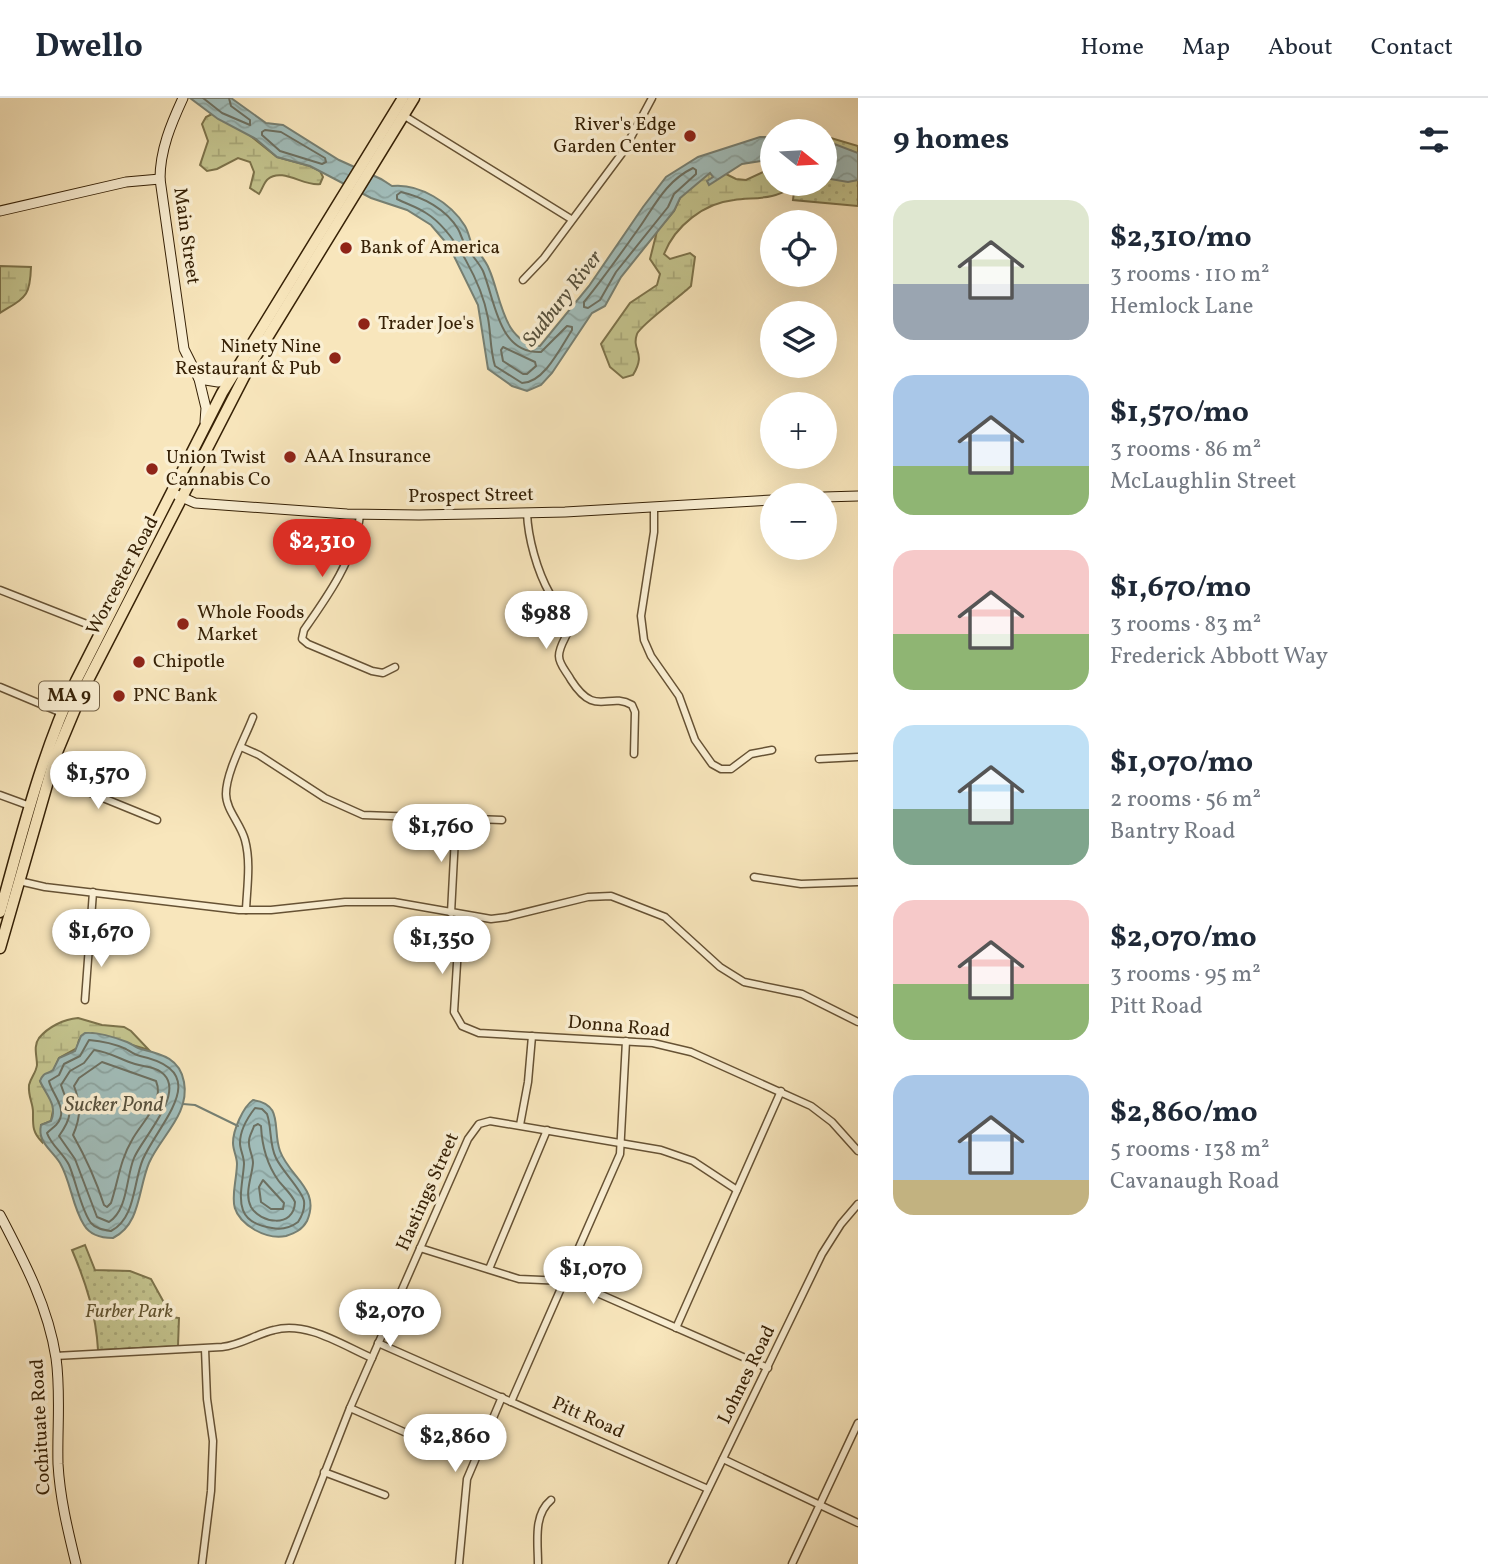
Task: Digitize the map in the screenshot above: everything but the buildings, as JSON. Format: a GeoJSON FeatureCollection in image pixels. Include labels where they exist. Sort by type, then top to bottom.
{"type":"FeatureCollection","features":[{"type":"Feature","properties":{"kind":"highway","name":"Worcester Road"},"geometry":{"type":"LineString","coordinates":[[0,948],[61,740],[177,496],[204,428],[233,374],[369,162],[403,98]]}},
{"type":"Feature","properties":{"kind":"highway","name":"Worcester Road"},"geometry":{"type":"LineString","coordinates":[[369,162],[414,98]]}},
{"type":"Feature","properties":{"kind":"highway","name":"Worcester Road"},"geometry":{"type":"LineString","coordinates":[[0,912],[39,774],[62,713],[102,630],[346,199]]}},
{"type":"Feature","properties":{"kind":"street"},"geometry":{"type":"LineString","coordinates":[[523,280],[539,264],[628,145],[652,98]]}},
{"type":"Feature","properties":{"kind":"street","name":"Main Street"},"geometry":{"type":"LineString","coordinates":[[182,101],[162,153],[160,179],[184,349],[199,379],[206,408],[204,428]]}},
{"type":"Feature","properties":{"kind":"street"},"geometry":{"type":"LineString","coordinates":[[403,115],[571,219]]}},
{"type":"Feature","properties":{"kind":"street"},"geometry":{"type":"LineString","coordinates":[[0,211],[126,182],[160,179]]}},
{"type":"Feature","properties":{"kind":"street"},"geometry":{"type":"LineString","coordinates":[[199,379],[222,382],[233,374]]}},
{"type":"Feature","properties":{"kind":"street","name":"Prospect Street"},"geometry":{"type":"LineString","coordinates":[[177,496],[199,503],[360,515],[527,513],[760,501]]}},
{"type":"Feature","properties":{"kind":"street"},"geometry":{"type":"LineString","coordinates":[[837,497],[858,496]]}},
{"type":"Feature","properties":{"kind":"street"},"geometry":{"type":"LineString","coordinates":[[654,507],[654,531],[640,616],[644,640],[651,656],[678,696],[695,740],[712,764],[720,769],[730,769],[751,754],[772,750]]}},
{"type":"Feature","properties":{"kind":"street"},"geometry":{"type":"LineString","coordinates":[[527,513],[528,526],[543,578],[554,601],[571,620],[559,651],[562,666],[578,691],[586,698],[598,702],[626,702],[632,705],[635,716],[634,754]]}},
{"type":"Feature","properties":{"kind":"street"},"geometry":{"type":"LineString","coordinates":[[360,515],[356,533],[338,578],[304,630],[302,639],[372,671],[383,673],[395,667]]}},
{"type":"Feature","properties":{"kind":"street"},"geometry":{"type":"LineString","coordinates":[[0,590],[102,630]]}},
{"type":"Feature","properties":{"kind":"street"},"geometry":{"type":"LineString","coordinates":[[0,687],[62,713]]}},
{"type":"Feature","properties":{"kind":"street"},"geometry":{"type":"LineString","coordinates":[[246,910],[247,849],[244,835],[226,795],[253,717]]}},
{"type":"Feature","properties":{"kind":"street"},"geometry":{"type":"LineString","coordinates":[[241,747],[259,755],[325,798],[353,811],[374,816],[502,820]]}},
{"type":"Feature","properties":{"kind":"street"},"geometry":{"type":"LineString","coordinates":[[819,760],[858,757]]}},
{"type":"Feature","properties":{"kind":"street"},"geometry":{"type":"LineString","coordinates":[[49,776],[156,820]]}},
{"type":"Feature","properties":{"kind":"street"},"geometry":{"type":"LineString","coordinates":[[0,795],[30,806]]}},
{"type":"Feature","properties":{"kind":"street"},"geometry":{"type":"LineString","coordinates":[[451,913],[456,818]]}},
{"type":"Feature","properties":{"kind":"street"},"geometry":{"type":"LineString","coordinates":[[754,877],[801,884],[858,882]]}},
{"type":"Feature","properties":{"kind":"street"},"geometry":{"type":"LineString","coordinates":[[19,881],[45,887],[246,910],[354,901],[412,904],[481,919],[499,918],[596,895],[619,897],[665,917],[736,978],[752,985],[802,994],[858,1022]]}},
{"type":"Feature","properties":{"kind":"street"},"geometry":{"type":"LineString","coordinates":[[85,1000],[93,892]]}},
{"type":"Feature","properties":{"kind":"street","name":"Donna Road"},"geometry":{"type":"LineString","coordinates":[[460,915],[454,1005],[458,1023],[472,1031],[626,1041],[691,1052],[781,1091],[818,1111],[858,1151]]}},
{"type":"Feature","properties":{"kind":"street"},"geometry":{"type":"LineString","coordinates":[[520,1125],[528,1082],[532,1036]]}},
{"type":"Feature","properties":{"kind":"street"},"geometry":{"type":"LineString","coordinates":[[511,1402],[618,1159],[622,1143],[626,1041]]}},
{"type":"Feature","properties":{"kind":"street"},"geometry":{"type":"LineString","coordinates":[[676,1328],[781,1091]]}},
{"type":"Feature","properties":{"kind":"street","name":"Hastings Street"},"geometry":{"type":"LineString","coordinates":[[289,1564],[349,1408],[471,1133],[479,1124],[490,1121],[520,1125],[661,1150],[685,1157],[737,1190]]}},
{"type":"Feature","properties":{"kind":"street"},"geometry":{"type":"LineString","coordinates":[[488,1269],[547,1130]]}},
{"type":"Feature","properties":{"kind":"street","name":"Lohnes Road"},"geometry":{"type":"LineString","coordinates":[[672,1564],[826,1247],[858,1205]]}},
{"type":"Feature","properties":{"kind":"street","name":"Cochituate Road"},"geometry":{"type":"LineString","coordinates":[[0,1215],[46,1313],[55,1356],[58,1389],[59,1477],[76,1564]]}},
{"type":"Feature","properties":{"kind":"street"},"geometry":{"type":"LineString","coordinates":[[420,1248],[526,1280],[579,1284],[768,1368]]}},
{"type":"Feature","properties":{"kind":"street"},"geometry":{"type":"LineString","coordinates":[[55,1356],[231,1346],[273,1330],[294,1328],[310,1331],[372,1358]]}},
{"type":"Feature","properties":{"kind":"street","name":"Pitt Road"},"geometry":{"type":"LineString","coordinates":[[378,1343],[708,1489]]}},
{"type":"Feature","properties":{"kind":"street"},"geometry":{"type":"LineString","coordinates":[[202,1564],[211,1491],[213,1441],[207,1399],[205,1349]]}},
{"type":"Feature","properties":{"kind":"street"},"geometry":{"type":"LineString","coordinates":[[460,1564],[467,1479],[502,1397]]}},
{"type":"Feature","properties":{"kind":"street"},"geometry":{"type":"LineString","coordinates":[[349,1408],[438,1447]]}},
{"type":"Feature","properties":{"kind":"street"},"geometry":{"type":"LineString","coordinates":[[792,1564],[858,1423]]}},
{"type":"Feature","properties":{"kind":"street"},"geometry":{"type":"LineString","coordinates":[[723,1459],[858,1522]]}},
{"type":"Feature","properties":{"kind":"street"},"geometry":{"type":"LineString","coordinates":[[324,1472],[385,1495]]}},
{"type":"Feature","properties":{"kind":"street"},"geometry":{"type":"LineString","coordinates":[[538,1564],[539,1516],[543,1507],[551,1500]]}},
{"type":"Feature","properties":{"kind":"green space"},"geometry":{"type":"Polygon","coordinates":[[[212,114],[248,134],[277,157],[320,171],[323,177],[320,184],[280,175],[267,180],[259,194],[250,188],[254,172],[250,162],[238,158],[207,171],[200,165],[208,141],[202,124],[206,117],[212,114]]]}},
{"type":"Feature","properties":{"kind":"green space"},"geometry":{"type":"Polygon","coordinates":[[[837,140],[858,146],[858,206],[793,200],[794,196],[837,196],[837,140]]]}},
{"type":"Feature","properties":{"kind":"green space"},"geometry":{"type":"Polygon","coordinates":[[[722,172],[736,179],[746,180],[760,174],[760,196],[772,196],[734,200],[712,206],[692,218],[675,234],[664,254],[670,259],[690,253],[695,257],[691,286],[637,334],[639,361],[633,375],[623,378],[610,367],[601,344],[630,303],[657,285],[660,274],[650,259],[657,231],[674,211],[680,198],[710,173],[722,172]]]}},
{"type":"Feature","properties":{"kind":"green space"},"geometry":{"type":"Polygon","coordinates":[[[0,266],[31,267],[29,285],[24,296],[0,313],[0,266]]]}},
{"type":"Feature","properties":{"kind":"green space"},"geometry":{"type":"Polygon","coordinates":[[[78,1018],[102,1025],[124,1027],[149,1050],[92,1033],[79,1040],[77,1048],[59,1058],[54,1070],[40,1081],[54,1105],[51,1121],[41,1125],[42,1142],[34,1128],[29,1089],[37,1065],[36,1044],[52,1027],[78,1018]]]}},
{"type":"Feature","properties":{"kind":"green space","name":"Furber Park"},"geometry":{"type":"Polygon","coordinates":[[[85,1245],[95,1270],[130,1271],[151,1279],[172,1317],[179,1318],[178,1346],[98,1350],[90,1299],[72,1250],[85,1245]]]}},
{"type":"Feature","properties":{"kind":"water"},"geometry":{"type":"Polygon","coordinates":[[[190,98],[231,98],[266,123],[283,125],[339,160],[392,186],[423,191],[443,202],[465,226],[471,242],[487,265],[510,327],[527,343],[540,346],[589,286],[666,177],[698,157],[760,137],[760,161],[742,164],[709,185],[707,181],[713,177],[710,173],[680,198],[674,211],[621,277],[605,306],[592,313],[552,373],[541,385],[527,391],[512,386],[488,369],[478,305],[449,246],[431,225],[407,210],[371,198],[310,166],[277,157],[256,139],[218,119],[190,98]]]}},
{"type":"Feature","properties":{"kind":"water"},"geometry":{"type":"Polygon","coordinates":[[[837,145],[858,153],[858,180],[837,180],[837,145]]]}},
{"type":"Feature","properties":{"kind":"water","name":"Sucker Pond"},"geometry":{"type":"Polygon","coordinates":[[[85,1033],[111,1037],[162,1055],[174,1062],[184,1082],[185,1094],[179,1115],[149,1163],[134,1215],[122,1232],[113,1238],[97,1235],[84,1225],[64,1170],[43,1141],[40,1131],[41,1125],[51,1121],[53,1110],[40,1081],[44,1074],[53,1070],[59,1058],[75,1051],[85,1033]]]}},
{"type":"Feature","properties":{"kind":"water"},"geometry":{"type":"Polygon","coordinates":[[[253,1100],[263,1102],[273,1112],[280,1151],[310,1200],[305,1224],[298,1231],[286,1236],[270,1236],[255,1230],[245,1223],[235,1208],[237,1164],[233,1138],[242,1113],[253,1100]]]}},
{"type":"Feature","properties":{"kind":"waterway"},"geometry":{"type":"LineString","coordinates":[[183,1104],[195,1105],[238,1126]]}},
{"type":"Feature","properties":{"kind":"place","name":"River's Edge Garden Center"},"geometry":{"type":"Point","coordinates":[690,136]}},
{"type":"Feature","properties":{"kind":"place","name":"Bank of America"},"geometry":{"type":"Point","coordinates":[346,248]}},
{"type":"Feature","properties":{"kind":"place","name":"Trader Joe's"},"geometry":{"type":"Point","coordinates":[364,324]}},
{"type":"Feature","properties":{"kind":"place","name":"Ninety Nine Restaurant & Pub"},"geometry":{"type":"Point","coordinates":[335,358]}},
{"type":"Feature","properties":{"kind":"place","name":"AAA Insurance"},"geometry":{"type":"Point","coordinates":[290,457]}},
{"type":"Feature","properties":{"kind":"place","name":"Union Twist Cannabis Co"},"geometry":{"type":"Point","coordinates":[152,469]}},
{"type":"Feature","properties":{"kind":"place","name":"Whole Foods Market"},"geometry":{"type":"Point","coordinates":[183,624]}},
{"type":"Feature","properties":{"kind":"place","name":"Chipotle"},"geometry":{"type":"Point","coordinates":[139,662]}},
{"type":"Feature","properties":{"kind":"place","name":"PNC Bank"},"geometry":{"type":"Point","coordinates":[119,696]}},
{"type":"Feature","properties":{"kind":"water label","name":"Sudbury River"},"geometry":{"type":"Point","coordinates":[563,299]}}]}
